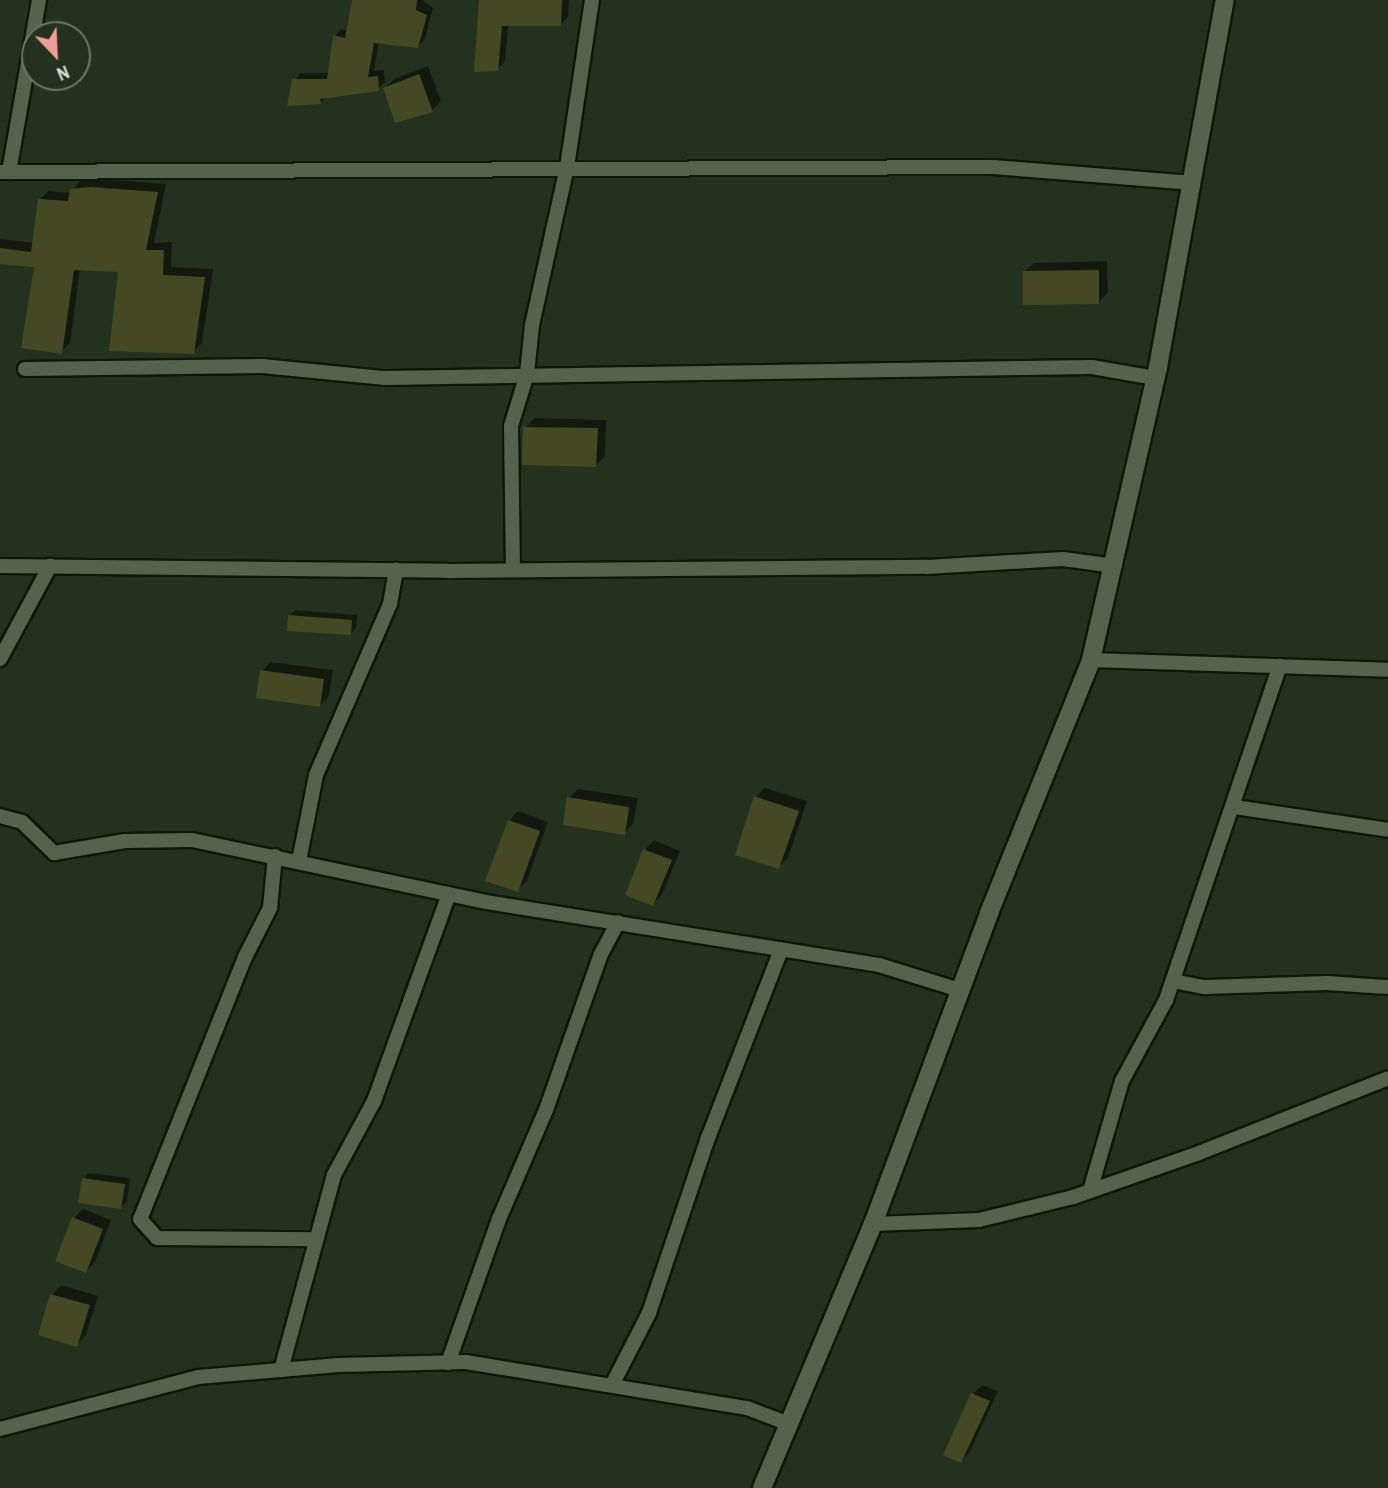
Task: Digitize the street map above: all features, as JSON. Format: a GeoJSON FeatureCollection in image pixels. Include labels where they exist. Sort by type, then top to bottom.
{"type":"FeatureCollection","features":[{"type":"Feature","properties":{"kind":"street"},"geometry":{"type":"LineString","coordinates":[[39,0],[4,172],[192,174],[566,167],[682,171],[994,167],[1192,183]]}},
{"type":"Feature","properties":{"kind":"street"},"geometry":{"type":"LineString","coordinates":[[513,570],[511,426],[527,374],[532,325],[566,167],[592,0]]}},
{"type":"Feature","properties":{"kind":"street"},"geometry":{"type":"LineString","coordinates":[[762,1488],[873,1224],[960,990],[1091,660],[1115,566],[1155,378],[1225,0]]}},
{"type":"Feature","properties":{"kind":"street"},"geometry":{"type":"LineString","coordinates":[[25,369],[262,366],[385,378],[1092,368],[1155,378]]}},
{"type":"Feature","properties":{"kind":"street"},"geometry":{"type":"LineString","coordinates":[[0,566],[513,570],[927,567],[1063,559],[1115,566]]}},
{"type":"Feature","properties":{"kind":"street"},"geometry":{"type":"LineString","coordinates":[[0,659],[50,566]]}},
{"type":"Feature","properties":{"kind":"street"},"geometry":{"type":"LineString","coordinates":[[299,861],[316,775],[390,604],[396,570]]}},
{"type":"Feature","properties":{"kind":"street"},"geometry":{"type":"LineString","coordinates":[[1091,660],[1388,670]]}},
{"type":"Feature","properties":{"kind":"street"},"geometry":{"type":"LineString","coordinates":[[1090,1191],[1122,1081],[1172,981],[1235,807],[1280,666]]}},
{"type":"Feature","properties":{"kind":"street"},"geometry":{"type":"LineString","coordinates":[[1235,807],[1388,830]]}},
{"type":"Feature","properties":{"kind":"street"},"geometry":{"type":"LineString","coordinates":[[0,816],[22,822],[54,853],[125,841],[192,840],[449,894],[879,965],[960,990]]}},
{"type":"Feature","properties":{"kind":"street"},"geometry":{"type":"LineString","coordinates":[[275,856],[270,908],[245,957],[140,1219],[157,1238],[314,1239]]}},
{"type":"Feature","properties":{"kind":"street"},"geometry":{"type":"LineString","coordinates":[[281,1370],[314,1239],[334,1175],[374,1101],[449,894]]}},
{"type":"Feature","properties":{"kind":"street"},"geometry":{"type":"LineString","coordinates":[[449,1363],[499,1219],[546,1110],[601,954],[618,922]]}},
{"type":"Feature","properties":{"kind":"street"},"geometry":{"type":"LineString","coordinates":[[612,1385],[649,1313],[708,1138],[781,950]]}},
{"type":"Feature","properties":{"kind":"street"},"geometry":{"type":"LineString","coordinates":[[1172,981],[1205,987],[1327,983],[1388,987]]}},
{"type":"Feature","properties":{"kind":"street"},"geometry":{"type":"LineString","coordinates":[[873,1224],[979,1220],[1090,1191],[1388,1078]]}},
{"type":"Feature","properties":{"kind":"street"},"geometry":{"type":"LineString","coordinates":[[0,1429],[198,1377],[281,1370],[449,1363],[612,1385],[747,1408],[789,1424]]}},
{"type":"Feature","properties":{"kind":"building"},"geometry":{"type":"Polygon","coordinates":[[[352,0],[417,0],[416,10],[427,15],[418,48],[374,43],[368,77],[378,76],[379,91],[320,99],[321,104],[287,106],[292,79],[327,79],[333,35],[345,38],[352,0]]]}},
{"type":"Feature","properties":{"kind":"building"},"geometry":{"type":"Polygon","coordinates":[[[479,0],[562,0],[561,26],[502,26],[498,71],[474,72],[479,0]]]}},
{"type":"Feature","properties":{"kind":"building"},"geometry":{"type":"Polygon","coordinates":[[[419,74],[433,112],[395,123],[383,88],[419,74]]]}},
{"type":"Feature","properties":{"kind":"building"},"geometry":{"type":"Polygon","coordinates":[[[90,187],[158,192],[146,250],[164,250],[163,275],[205,277],[194,354],[109,351],[118,272],[74,270],[62,354],[21,348],[34,267],[0,264],[0,248],[31,252],[38,199],[68,201],[70,189],[90,187]]]}},
{"type":"Feature","properties":{"kind":"building"},"geometry":{"type":"Polygon","coordinates":[[[1099,270],[1099,304],[1023,305],[1023,271],[1099,270]]]}},
{"type":"Feature","properties":{"kind":"building"},"geometry":{"type":"Polygon","coordinates":[[[523,427],[598,428],[596,467],[522,465],[523,427]]]}},
{"type":"Feature","properties":{"kind":"building"},"geometry":{"type":"Polygon","coordinates":[[[288,615],[352,620],[351,635],[287,631],[288,615]]]}},
{"type":"Feature","properties":{"kind":"building"},"geometry":{"type":"Polygon","coordinates":[[[260,670],[324,679],[320,707],[256,698],[260,670]]]}},
{"type":"Feature","properties":{"kind":"building"},"geometry":{"type":"Polygon","coordinates":[[[754,796],[799,811],[779,869],[735,855],[754,796]]]}},
{"type":"Feature","properties":{"kind":"building"},"geometry":{"type":"Polygon","coordinates":[[[567,797],[629,807],[625,835],[563,825],[567,797]]]}},
{"type":"Feature","properties":{"kind":"building"},"geometry":{"type":"Polygon","coordinates":[[[508,820],[540,831],[518,892],[485,881],[508,820]]]}},
{"type":"Feature","properties":{"kind":"building"},"geometry":{"type":"Polygon","coordinates":[[[643,849],[672,860],[653,906],[625,895],[643,849]]]}},
{"type":"Feature","properties":{"kind":"building"},"geometry":{"type":"Polygon","coordinates":[[[82,1178],[125,1184],[121,1209],[78,1203],[82,1178]]]}},
{"type":"Feature","properties":{"kind":"building"},"geometry":{"type":"Polygon","coordinates":[[[72,1217],[103,1229],[86,1273],[55,1261],[72,1217]]]}},
{"type":"Feature","properties":{"kind":"building"},"geometry":{"type":"Polygon","coordinates":[[[50,1294],[90,1305],[77,1347],[38,1335],[50,1294]]]}},
{"type":"Feature","properties":{"kind":"building"},"geometry":{"type":"Polygon","coordinates":[[[971,1393],[990,1401],[961,1463],[943,1455],[971,1393]]]}}]}
